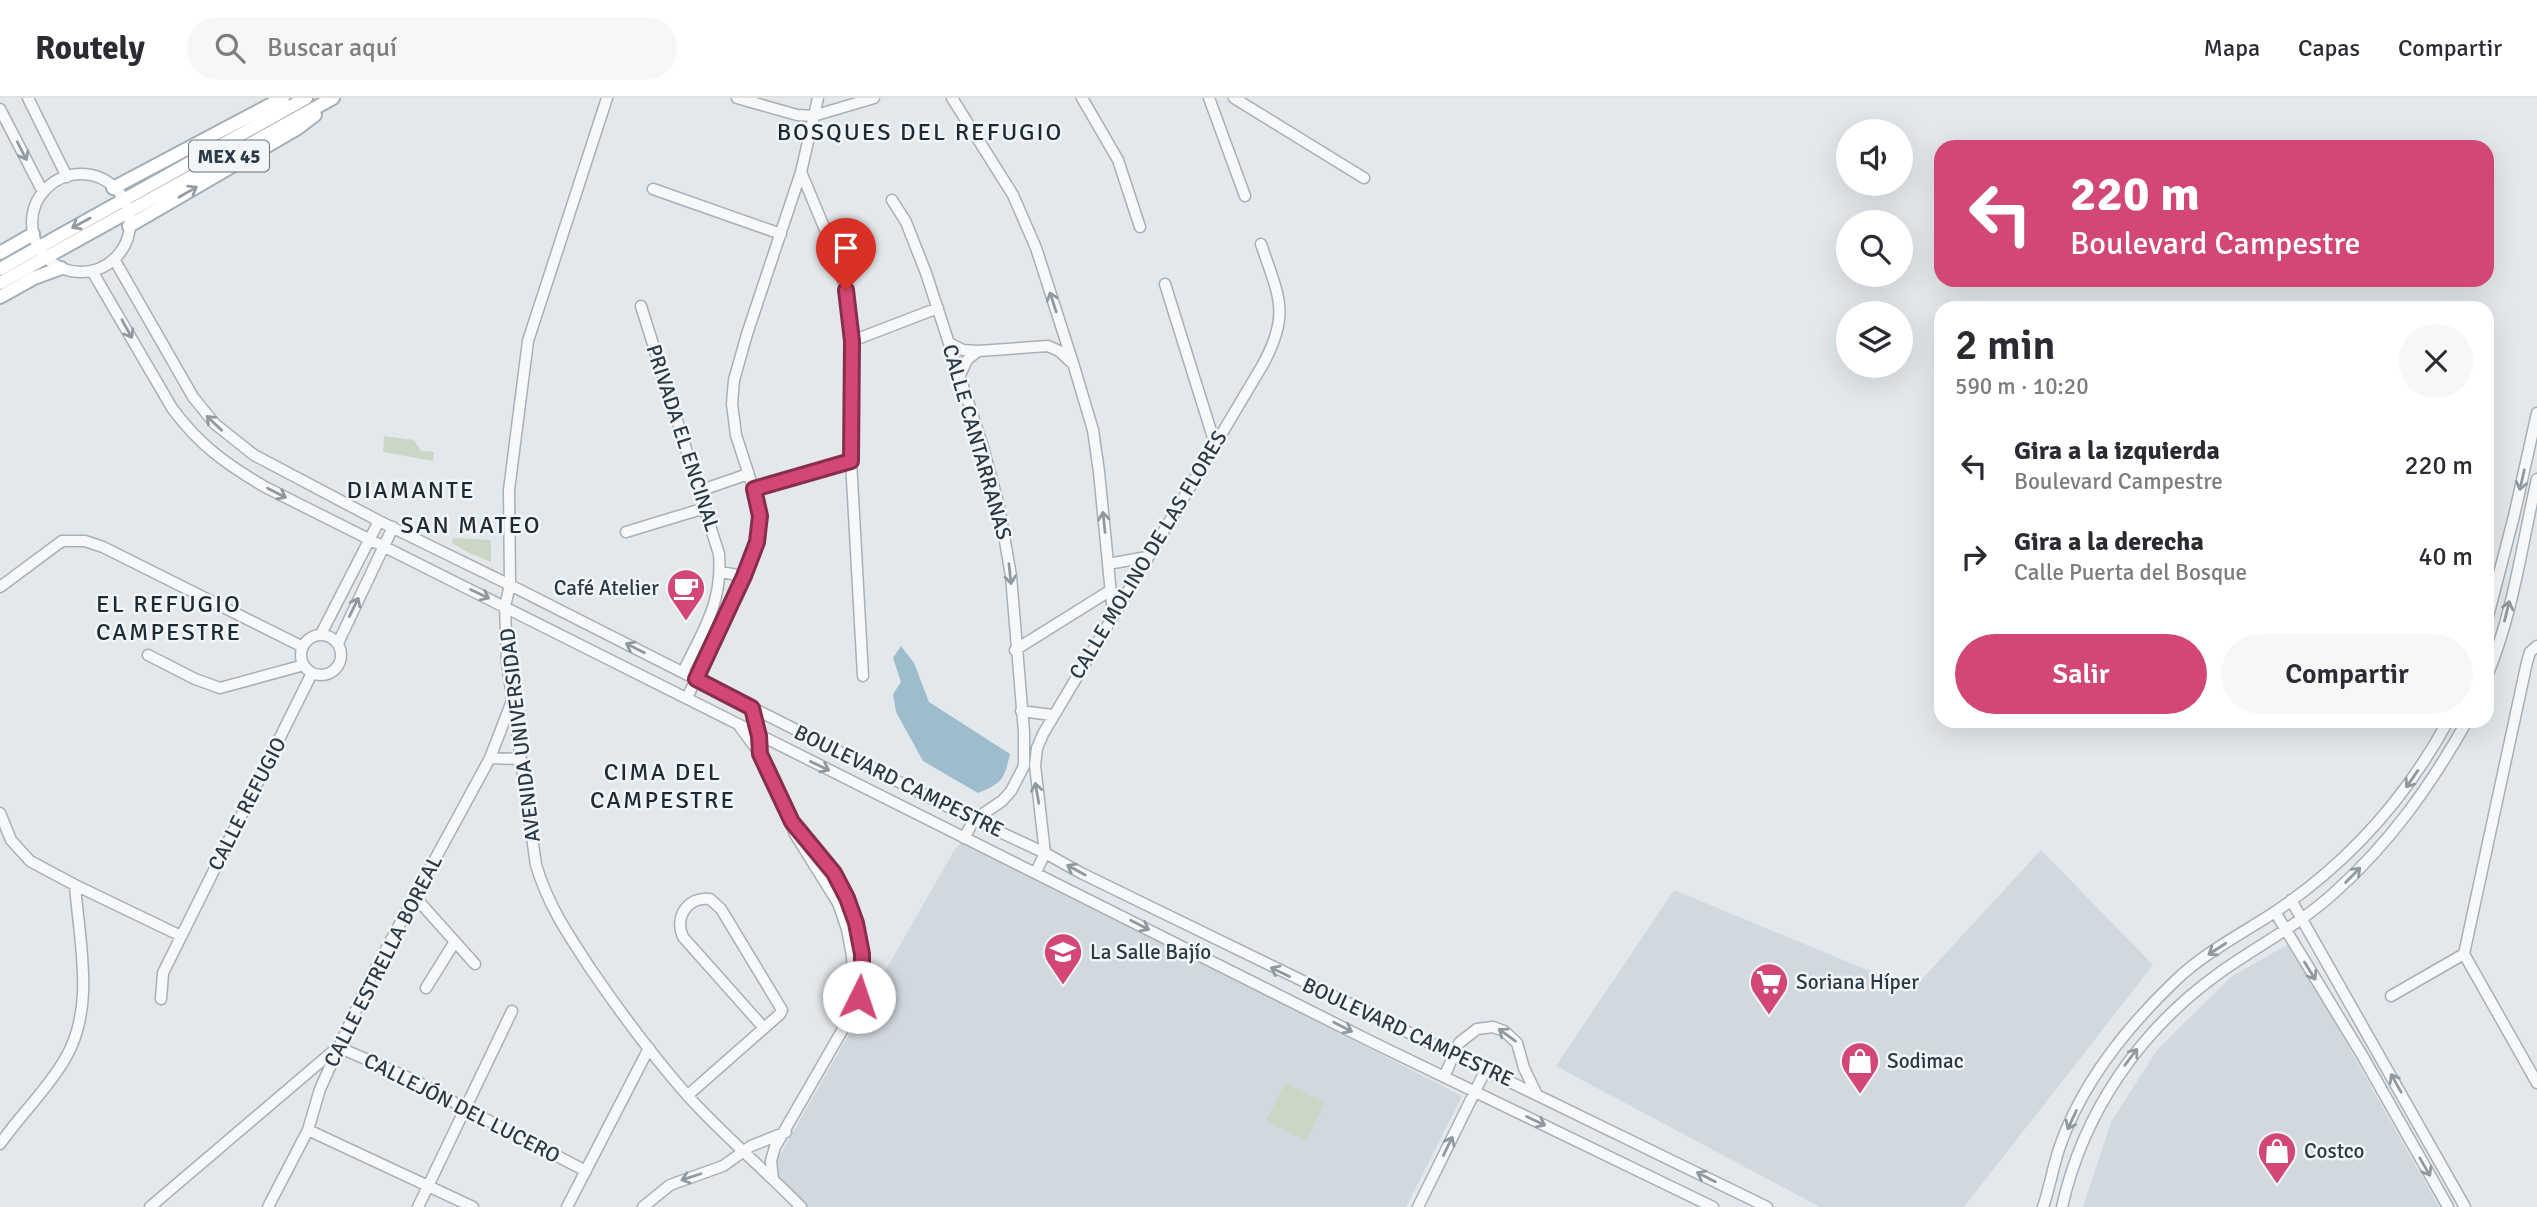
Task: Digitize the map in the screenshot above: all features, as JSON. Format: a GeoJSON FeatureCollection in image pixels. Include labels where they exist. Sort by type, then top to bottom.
{"type":"FeatureCollection","features":[{"type":"Feature","properties":{"kind":"main road"},"geometry":{"type":"LineString","coordinates":[[113,188],[283,98]]}},
{"type":"Feature","properties":{"kind":"main road","name":"MEX 45"},"geometry":{"type":"LineString","coordinates":[[0,283],[42,252],[306,98]]}},
{"type":"Feature","properties":{"kind":"main road"},"geometry":{"type":"LineString","coordinates":[[129,226],[298,128],[331,99]]}},
{"type":"Feature","properties":{"kind":"main road","name":"MEX 45"},"geometry":{"type":"LineString","coordinates":[[125,205],[331,99]]}},
{"type":"Feature","properties":{"kind":"main road"},"geometry":{"type":"LineString","coordinates":[[0,253],[33,234]]}},
{"type":"Feature","properties":{"kind":"main road","name":"MEX 45"},"geometry":{"type":"LineString","coordinates":[[0,269],[42,252]]}},
{"type":"Feature","properties":{"kind":"main road"},"geometry":{"type":"LineString","coordinates":[[0,297],[34,278],[61,268]]}},
{"type":"Feature","properties":{"kind":"street"},"geometry":{"type":"LineString","coordinates":[[28,98],[67,177]]}},
{"type":"Feature","properties":{"kind":"street","name":"AVENIDA UNIVERSIDAD"},"geometry":{"type":"LineString","coordinates":[[607,98],[528,341],[509,490],[510,584],[505,606],[507,662],[536,865],[545,894],[557,918],[604,989],[649,1048],[688,1095],[742,1152],[802,1207]]}},
{"type":"Feature","properties":{"kind":"street"},"geometry":{"type":"LineString","coordinates":[[737,98],[797,115],[813,116],[874,98]]}},
{"type":"Feature","properties":{"kind":"street"},"geometry":{"type":"LineString","coordinates":[[687,698],[757,542],[758,503],[736,435],[734,380],[801,172],[818,98]]}},
{"type":"Feature","properties":{"kind":"street"},"geometry":{"type":"LineString","coordinates":[[952,98],[1013,195],[1036,248],[1073,363],[1093,430],[1113,615]]}},
{"type":"Feature","properties":{"kind":"street"},"geometry":{"type":"LineString","coordinates":[[1082,98],[1118,160],[1140,227]]}},
{"type":"Feature","properties":{"kind":"street"},"geometry":{"type":"LineString","coordinates":[[1209,98],[1245,196]]}},
{"type":"Feature","properties":{"kind":"street"},"geometry":{"type":"LineString","coordinates":[[1234,98],[1364,178]]}},
{"type":"Feature","properties":{"kind":"street"},"geometry":{"type":"LineString","coordinates":[[0,109],[43,192]]}},
{"type":"Feature","properties":{"kind":"street"},"geometry":{"type":"LineString","coordinates":[[801,172],[831,244],[846,290],[852,341],[851,461],[863,676]]}},
{"type":"Feature","properties":{"kind":"street"},"geometry":{"type":"LineString","coordinates":[[92,176],[113,188],[125,205],[129,226],[124,247],[114,259],[92,271],[76,272],[61,268],[42,252],[33,234],[33,212],[43,192],[67,177],[92,176]]}},
{"type":"Feature","properties":{"kind":"street"},"geometry":{"type":"LineString","coordinates":[[653,189],[780,234]]}},
{"type":"Feature","properties":{"kind":"street","name":"CALLE CANTARRANAS"},"geometry":{"type":"LineString","coordinates":[[892,201],[906,222],[938,308],[982,444],[1005,534],[1025,757],[1018,781],[1002,801],[974,820],[964,838]]}},
{"type":"Feature","properties":{"kind":"street","name":"CALLE MOLINO DE LAS FLORES"},"geometry":{"type":"LineString","coordinates":[[1045,853],[1034,765],[1037,748],[1052,715],[1272,348],[1278,332],[1280,314],[1277,293],[1261,244]]}},
{"type":"Feature","properties":{"kind":"street","name":"BOULEVARD CAMPESTRE"},"geometry":{"type":"LineString","coordinates":[[114,259],[186,387],[215,424],[254,455],[379,521],[510,584],[974,820],[1767,1207]]}},
{"type":"Feature","properties":{"kind":"street","name":"BOULEVARD CAMPESTRE"},"geometry":{"type":"LineString","coordinates":[[92,271],[172,408],[205,448],[230,467],[759,736],[1444,1077],[1713,1207]]}},
{"type":"Feature","properties":{"kind":"street"},"geometry":{"type":"LineString","coordinates":[[1165,284],[1215,444]]}},
{"type":"Feature","properties":{"kind":"street","name":"PRIVADA EL ENCINAL"},"geometry":{"type":"LineString","coordinates":[[641,306],[714,534],[720,572],[715,605],[682,672]]}},
{"type":"Feature","properties":{"kind":"street"},"geometry":{"type":"LineString","coordinates":[[852,341],[938,308]]}},
{"type":"Feature","properties":{"kind":"street"},"geometry":{"type":"LineString","coordinates":[[949,343],[963,350],[978,351],[1048,346],[1073,363]]}},
{"type":"Feature","properties":{"kind":"street"},"geometry":{"type":"LineString","coordinates":[[960,375],[967,360],[978,351]]}},
{"type":"Feature","properties":{"kind":"street"},"geometry":{"type":"LineString","coordinates":[[2494,593],[2537,413]]}},
{"type":"Feature","properties":{"kind":"street"},"geometry":{"type":"LineString","coordinates":[[754,489],[851,461]]}},
{"type":"Feature","properties":{"kind":"street"},"geometry":{"type":"LineString","coordinates":[[699,491],[748,474]]}},
{"type":"Feature","properties":{"kind":"street"},"geometry":{"type":"LineString","coordinates":[[2494,660],[2537,479]]}},
{"type":"Feature","properties":{"kind":"street"},"geometry":{"type":"LineString","coordinates":[[626,531],[705,508]]}},
{"type":"Feature","properties":{"kind":"street"},"geometry":{"type":"LineString","coordinates":[[321,635],[379,521]]}},
{"type":"Feature","properties":{"kind":"street"},"geometry":{"type":"LineString","coordinates":[[338,643],[331,637],[321,635],[310,638],[303,647],[301,659],[304,665],[312,673],[327,674],[339,665],[341,658],[338,643],[393,527]]}},
{"type":"Feature","properties":{"kind":"street"},"geometry":{"type":"LineString","coordinates":[[0,587],[62,541],[85,541],[103,547],[303,647]]}},
{"type":"Feature","properties":{"kind":"street"},"geometry":{"type":"LineString","coordinates":[[1108,564],[1147,557]]}},
{"type":"Feature","properties":{"kind":"street"},"geometry":{"type":"LineString","coordinates":[[720,572],[744,576]]}},
{"type":"Feature","properties":{"kind":"street"},"geometry":{"type":"LineString","coordinates":[[1015,650],[1111,590]]}},
{"type":"Feature","properties":{"kind":"street"},"geometry":{"type":"LineString","coordinates":[[2535,647],[2524,675],[2465,954],[2537,1083]]}},
{"type":"Feature","properties":{"kind":"street"},"geometry":{"type":"LineString","coordinates":[[148,655],[195,679],[220,688],[304,665]]}},
{"type":"Feature","properties":{"kind":"street","name":"CALLE REFUGIO"},"geometry":{"type":"LineString","coordinates":[[161,999],[163,973],[312,673]]}},
{"type":"Feature","properties":{"kind":"street","name":"CALLE ESTRELLA BOREAL"},"geometry":{"type":"LineString","coordinates":[[268,1207],[308,1130],[320,1089],[370,979],[489,758],[512,699]]}},
{"type":"Feature","properties":{"kind":"street"},"geometry":{"type":"LineString","coordinates":[[752,708],[760,754]]}},
{"type":"Feature","properties":{"kind":"street"},"geometry":{"type":"LineString","coordinates":[[1021,711],[1052,715]]}},
{"type":"Feature","properties":{"kind":"street"},"geometry":{"type":"LineString","coordinates":[[740,726],[760,754],[792,822],[834,873],[856,923],[862,954],[859,997],[846,1027],[775,1147],[771,1161],[773,1179]]}},
{"type":"Feature","properties":{"kind":"street"},"geometry":{"type":"LineString","coordinates":[[2043,1207],[2061,1144],[2079,1104],[2126,1034],[2176,980],[2204,957],[2275,912],[2347,856],[2384,816],[2412,779],[2444,728]]}},
{"type":"Feature","properties":{"kind":"street"},"geometry":{"type":"LineString","coordinates":[[2063,1207],[2067,1186],[2095,1114],[2114,1081],[2139,1047],[2175,1010],[2216,975],[2302,920],[2336,892],[2396,828],[2425,792],[2463,728]]}},
{"type":"Feature","properties":{"kind":"street"},"geometry":{"type":"LineString","coordinates":[[489,758],[522,760]]}},
{"type":"Feature","properties":{"kind":"street"},"geometry":{"type":"LineString","coordinates":[[0,813],[10,840],[30,861],[181,936]]}},
{"type":"Feature","properties":{"kind":"street"},"geometry":{"type":"LineString","coordinates":[[1036,872],[1045,853]]}},
{"type":"Feature","properties":{"kind":"street"},"geometry":{"type":"LineString","coordinates":[[0,1144],[4,1134],[66,1058],[78,1025],[83,1003],[83,975],[75,885]]}},
{"type":"Feature","properties":{"kind":"street"},"geometry":{"type":"LineString","coordinates":[[415,897],[475,964]]}},
{"type":"Feature","properties":{"kind":"street"},"geometry":{"type":"LineString","coordinates":[[688,1095],[765,1028],[780,1014],[781,1007],[721,909],[710,899],[696,900],[683,911],[679,922],[683,937],[765,1028]]}},
{"type":"Feature","properties":{"kind":"street"},"geometry":{"type":"LineString","coordinates":[[2291,900],[2465,1207]]}},
{"type":"Feature","properties":{"kind":"street"},"geometry":{"type":"LineString","coordinates":[[2275,912],[2362,1055],[2448,1207]]}},
{"type":"Feature","properties":{"kind":"street"},"geometry":{"type":"LineString","coordinates":[[426,988],[454,943]]}},
{"type":"Feature","properties":{"kind":"street"},"geometry":{"type":"LineString","coordinates":[[2391,996],[2465,954]]}},
{"type":"Feature","properties":{"kind":"street"},"geometry":{"type":"LineString","coordinates":[[418,1207],[512,1011]]}},
{"type":"Feature","properties":{"kind":"street"},"geometry":{"type":"LineString","coordinates":[[1444,1077],[1458,1043],[1477,1029],[1493,1027],[1504,1031],[1517,1043],[1526,1075],[1536,1094]]}},
{"type":"Feature","properties":{"kind":"street"},"geometry":{"type":"LineString","coordinates":[[150,1207],[338,1047]]}},
{"type":"Feature","properties":{"kind":"street","name":"CALLEJÓN DEL LUCERO"},"geometry":{"type":"LineString","coordinates":[[338,1047],[416,1081],[586,1171]]}},
{"type":"Feature","properties":{"kind":"street"},"geometry":{"type":"LineString","coordinates":[[567,1207],[649,1048]]}},
{"type":"Feature","properties":{"kind":"street"},"geometry":{"type":"LineString","coordinates":[[1418,1207],[1486,1069]]}},
{"type":"Feature","properties":{"kind":"street"},"geometry":{"type":"LineString","coordinates":[[308,1130],[473,1207]]}},
{"type":"Feature","properties":{"kind":"street"},"geometry":{"type":"LineString","coordinates":[[643,1207],[670,1185],[723,1166],[763,1139],[786,1132]]}},
{"type":"Feature","properties":{"kind":"shaded area","name":"La Salle Bajío"},"geometry":{"type":"Polygon","coordinates":[[[964,840],[1462,1096],[1406,1207],[805,1207],[772,1169],[955,849],[964,840]]]}},
{"type":"Feature","properties":{"kind":"shaded area"},"geometry":{"type":"Polygon","coordinates":[[[2041,850],[2153,965],[1964,1207],[1820,1207],[1556,1066],[1674,890],[1913,989],[2041,850]]]}},
{"type":"Feature","properties":{"kind":"shaded area"},"geometry":{"type":"Polygon","coordinates":[[[2290,943],[2439,1207],[2083,1207],[2111,1122],[2157,1050],[2231,977],[2290,943]]]}},
{"type":"Feature","properties":{"kind":"green space"},"geometry":{"type":"Polygon","coordinates":[[[384,436],[414,440],[421,451],[434,452],[433,461],[383,452],[384,436]]]}},
{"type":"Feature","properties":{"kind":"green space"},"geometry":{"type":"Polygon","coordinates":[[[453,538],[491,540],[491,562],[452,543],[453,538]]]}},
{"type":"Feature","properties":{"kind":"green space"},"geometry":{"type":"Polygon","coordinates":[[[1285,1083],[1325,1103],[1306,1141],[1266,1121],[1285,1083]]]}},
{"type":"Feature","properties":{"kind":"water"},"geometry":{"type":"Polygon","coordinates":[[[901,646],[914,663],[929,702],[1010,754],[1004,775],[998,783],[978,793],[923,761],[896,712],[893,694],[901,682],[893,658],[901,646]]]}},
{"type":"Feature","properties":{"kind":"place","name":"Café Atelier"},"geometry":{"type":"Point","coordinates":[686,622]}},
{"type":"Feature","properties":{"kind":"place","name":"La Salle Bajío"},"geometry":{"type":"Point","coordinates":[1063,986]}},
{"type":"Feature","properties":{"kind":"place","name":"Soriana Híper"},"geometry":{"type":"Point","coordinates":[1769,1016]}},
{"type":"Feature","properties":{"kind":"place","name":"Sodimac"},"geometry":{"type":"Point","coordinates":[1860,1095]}},
{"type":"Feature","properties":{"kind":"place","name":"Costco"},"geometry":{"type":"Point","coordinates":[2277,1185]}},
{"type":"Feature","properties":{"kind":"district","name":"BOSQUES DEL REFUGIO"},"geometry":{"type":"Point","coordinates":[920,132]}},
{"type":"Feature","properties":{"kind":"district","name":"DIAMANTE"},"geometry":{"type":"Point","coordinates":[411,490]}},
{"type":"Feature","properties":{"kind":"district","name":"SAN MATEO"},"geometry":{"type":"Point","coordinates":[471,525]}},
{"type":"Feature","properties":{"kind":"district","name":"EL REFUGIO CAMPESTRE"},"geometry":{"type":"Point","coordinates":[169,618]}},
{"type":"Feature","properties":{"kind":"district","name":"CIMA DEL CAMPESTRE"},"geometry":{"type":"Point","coordinates":[663,786]}},
{"type":"Feature","properties":{"kind":"route"},"geometry":{"type":"LineString","coordinates":[[846,290],[852,341],[851,461],[754,489],[760,516],[753,556],[696,679],[752,708],[760,754],[792,822],[834,873],[847,898],[856,923],[862,954],[859,997]]}}]}
